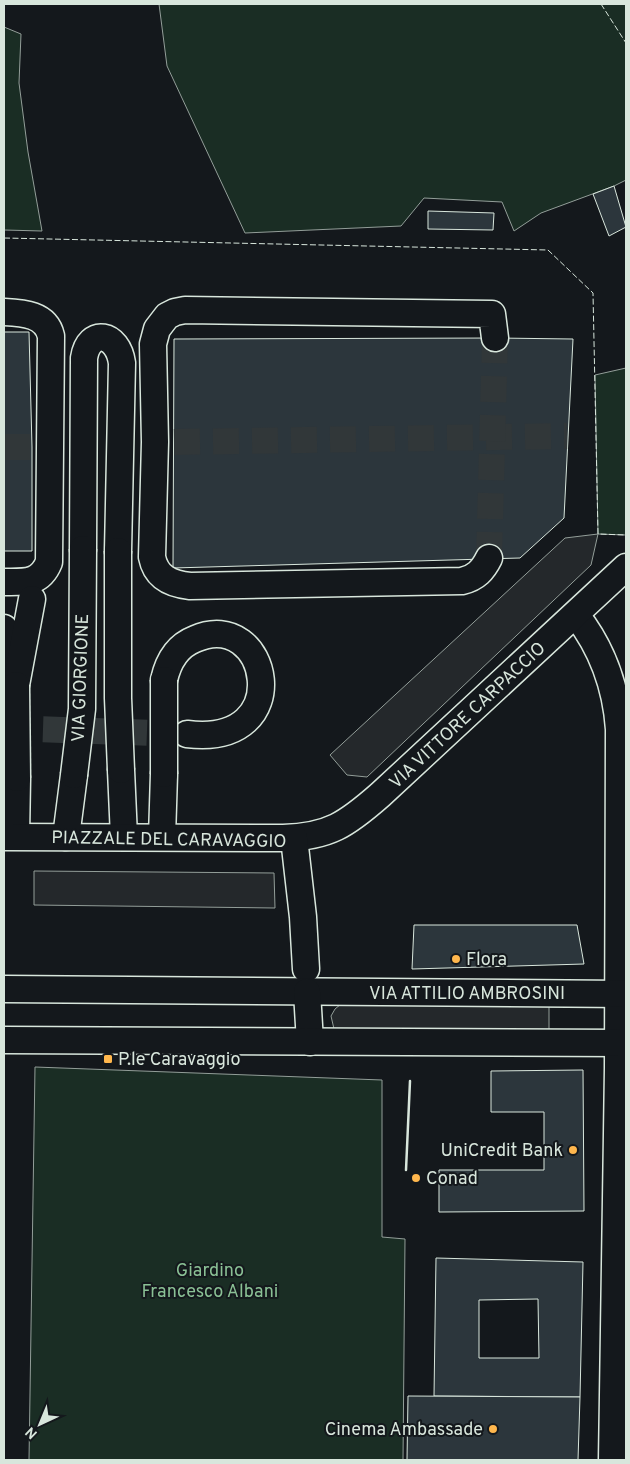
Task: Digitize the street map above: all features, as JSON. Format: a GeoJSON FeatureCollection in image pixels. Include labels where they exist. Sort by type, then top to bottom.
{"type":"FeatureCollection","features":[{"type":"Feature","properties":{"kind":"street"},"geometry":{"type":"LineString","coordinates":[[489,558],[481,572],[475,577],[462,581],[182,585],[173,584],[165,580],[159,574],[152,557],[155,442],[152,369],[153,344],[157,329],[167,316],[186,310],[492,314],[495,338]]}},
{"type":"Feature","properties":{"kind":"street"},"geometry":{"type":"LineString","coordinates":[[4,312],[25,313],[41,320],[46,325],[51,336],[49,562],[45,572],[37,578],[27,582],[4,582]]}},
{"type":"Feature","properties":{"kind":"street"},"geometry":{"type":"LineString","coordinates":[[50,374],[85,350],[92,341],[103,338],[113,342],[118,349],[152,369]]}},
{"type":"Feature","properties":{"kind":"street","name":"VIA GIORGIONE"},"geometry":{"type":"LineString","coordinates":[[118,349],[122,363],[118,551],[118,698],[124,837]]}},
{"type":"Feature","properties":{"kind":"street","name":"VIA GIORGIONE"},"geometry":{"type":"LineString","coordinates":[[66,837],[82,709],[85,350]]}},
{"type":"Feature","properties":{"kind":"street"},"geometry":{"type":"LineString","coordinates":[[50,528],[83,549],[118,551],[153,526]]}},
{"type":"Feature","properties":{"kind":"street","name":"VIA VITTORE CARPACCIO"},"geometry":{"type":"LineString","coordinates":[[294,838],[324,834],[341,826],[363,810],[626,567]]}},
{"type":"Feature","properties":{"kind":"street"},"geometry":{"type":"LineString","coordinates":[[16,684],[32,599]]}},
{"type":"Feature","properties":{"kind":"street"},"geometry":{"type":"LineString","coordinates":[[576,615],[592,638],[602,659],[612,688],[618,718],[622,1043],[612,1460]]}},
{"type":"Feature","properties":{"kind":"street"},"geometry":{"type":"LineString","coordinates":[[4,628],[11,644],[16,684],[17,778],[10,836]]}},
{"type":"Feature","properties":{"kind":"street"},"geometry":{"type":"LineString","coordinates":[[162,837],[164,680],[167,666],[188,642],[206,635],[224,635],[234,638],[245,646],[258,664],[261,674],[261,694],[253,712],[246,721],[234,729],[220,734],[204,736],[187,734]]}},
{"type":"Feature","properties":{"kind":"street","name":"PIAZZALE DEL CARAVAGGIO"},"geometry":{"type":"LineString","coordinates":[[10,836],[294,838],[303,917],[307,981]]}},
{"type":"Feature","properties":{"kind":"street"},"geometry":{"type":"LineString","coordinates":[[307,981],[310,1042]]}},
{"type":"Feature","properties":{"kind":"street","name":"VIA ATTILIO AMBROSINI"},"geometry":{"type":"LineString","coordinates":[[4,989],[307,981],[622,994]]}},
{"type":"Feature","properties":{"kind":"street"},"geometry":{"type":"LineString","coordinates":[[4,1040],[622,1043]]}},
{"type":"Feature","properties":{"kind":"green space"},"geometry":{"type":"Polygon","coordinates":[[[159,4],[626,4],[626,180],[541,213],[514,231],[502,202],[424,198],[401,226],[245,233],[167,66],[159,4]]]}},
{"type":"Feature","properties":{"kind":"green space"},"geometry":{"type":"Polygon","coordinates":[[[4,27],[21,34],[19,83],[28,152],[42,231],[4,230],[4,27]]]}},
{"type":"Feature","properties":{"kind":"green space"},"geometry":{"type":"Polygon","coordinates":[[[626,368],[626,535],[598,534],[595,375],[626,368]]]}},
{"type":"Feature","properties":{"kind":"green space","name":"Giardino Francesco Albani"},"geometry":{"type":"Polygon","coordinates":[[[35,1067],[382,1080],[382,1237],[405,1239],[403,1460],[29,1460],[35,1067]]]}},
{"type":"Feature","properties":{"kind":"shaded area"},"geometry":{"type":"Polygon","coordinates":[[[598,534],[591,565],[367,777],[347,775],[330,755],[565,538],[598,534]]]}},
{"type":"Feature","properties":{"kind":"shaded area"},"geometry":{"type":"Polygon","coordinates":[[[34,871],[274,873],[275,908],[34,905],[34,871]]]}},
{"type":"Feature","properties":{"kind":"shaded area"},"geometry":{"type":"Polygon","coordinates":[[[341,1004],[549,1006],[549,1033],[334,1029],[331,1016],[341,1004]]]}},
{"type":"Feature","properties":{"kind":"building"},"geometry":{"type":"Polygon","coordinates":[[[614,186],[626,227],[609,236],[593,194],[614,186]]]}},
{"type":"Feature","properties":{"kind":"building"},"geometry":{"type":"Polygon","coordinates":[[[428,211],[494,213],[493,230],[428,229],[428,211]]]}},
{"type":"Feature","properties":{"kind":"building"},"geometry":{"type":"Polygon","coordinates":[[[4,332],[29,332],[32,551],[4,551],[4,332]]]}},
{"type":"Feature","properties":{"kind":"building"},"geometry":{"type":"Polygon","coordinates":[[[174,339],[573,339],[564,518],[520,558],[173,568],[174,339]]]}},
{"type":"Feature","properties":{"kind":"building"},"geometry":{"type":"Polygon","coordinates":[[[414,925],[577,925],[584,964],[412,969],[414,925]]]}},
{"type":"Feature","properties":{"kind":"building"},"geometry":{"type":"Polygon","coordinates":[[[583,1070],[584,1211],[439,1212],[439,1170],[544,1170],[544,1112],[491,1112],[491,1071],[583,1070]]]}},
{"type":"Feature","properties":{"kind":"building"},"geometry":{"type":"Polygon","coordinates":[[[436,1258],[583,1262],[580,1397],[434,1396],[436,1258]],[[538,1299],[479,1300],[479,1358],[539,1358],[538,1299]]]}},
{"type":"Feature","properties":{"kind":"building","name":"Cinema Ambassade"},"geometry":{"type":"Polygon","coordinates":[[[408,1396],[580,1397],[578,1460],[407,1460],[408,1396]]]}},
{"type":"Feature","properties":{"kind":"tunnel"},"geometry":{"type":"LineString","coordinates":[[489,558],[495,338]]}},
{"type":"Feature","properties":{"kind":"tunnel"},"geometry":{"type":"LineString","coordinates":[[174,442],[567,436]]}},
{"type":"Feature","properties":{"kind":"tunnel"},"geometry":{"type":"LineString","coordinates":[[4,447],[32,447]]}},
{"type":"Feature","properties":{"kind":"tunnel"},"geometry":{"type":"LineString","coordinates":[[4,728],[186,734]]}},
{"type":"Feature","properties":{"kind":"fence"},"geometry":{"type":"LineString","coordinates":[[601,4],[626,43]]}},
{"type":"Feature","properties":{"kind":"fence"},"geometry":{"type":"LineString","coordinates":[[4,238],[548,250],[593,293],[598,534],[626,535]]}},
{"type":"Feature","properties":{"kind":"wall"},"geometry":{"type":"LineString","coordinates":[[406,1170],[410,1081]]}},
{"type":"Feature","properties":{"kind":"place","name":"Flora"},"geometry":{"type":"Point","coordinates":[456,959]}},
{"type":"Feature","properties":{"kind":"place","name":"P.le Caravaggio"},"geometry":{"type":"Point","coordinates":[108,1059]}},
{"type":"Feature","properties":{"kind":"place","name":"UniCredit Bank"},"geometry":{"type":"Point","coordinates":[573,1150]}},
{"type":"Feature","properties":{"kind":"place","name":"Conad"},"geometry":{"type":"Point","coordinates":[416,1178]}},
{"type":"Feature","properties":{"kind":"place","name":"Cinema Ambassade"},"geometry":{"type":"Point","coordinates":[493,1429]}}]}
